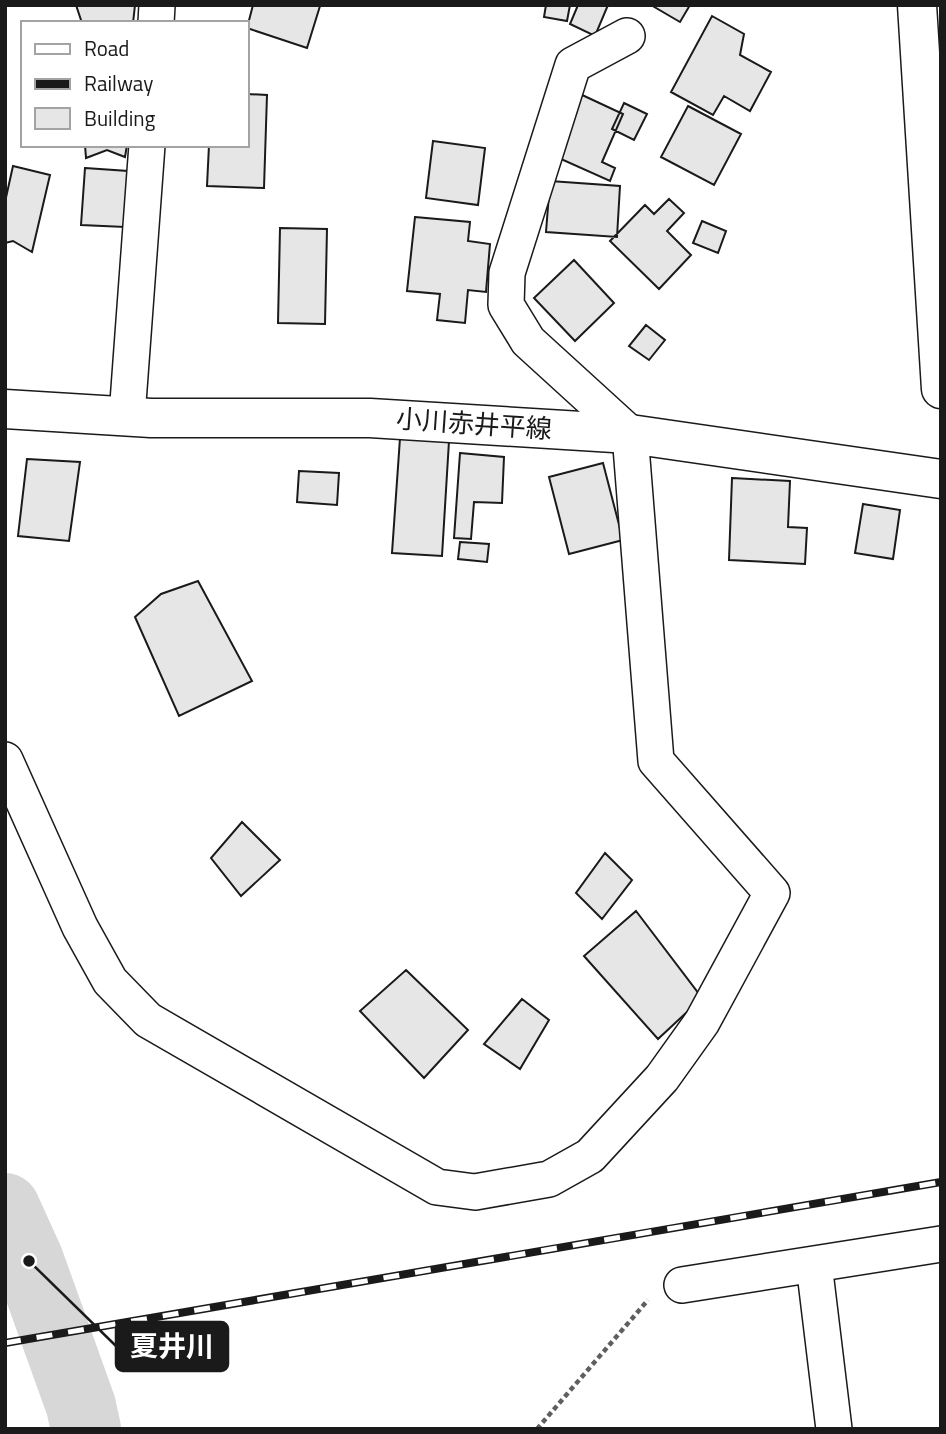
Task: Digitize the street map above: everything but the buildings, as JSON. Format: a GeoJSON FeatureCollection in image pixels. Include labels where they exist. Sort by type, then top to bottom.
{"type":"FeatureCollection","features":[{"type":"Feature","properties":{"kind":"main road"},"geometry":{"type":"LineString","coordinates":[[917,5],[940,381]]}},
{"type":"Feature","properties":{"kind":"main road","name":"小川赤井平線"},"geometry":{"type":"LineString","coordinates":[[5,409],[151,418],[370,418],[631,434],[941,479]]}},
{"type":"Feature","properties":{"kind":"street"},"geometry":{"type":"LineString","coordinates":[[5,760],[80,927],[110,981],[148,1020],[437,1187],[475,1192],[549,1179],[590,1156],[662,1077],[702,1022],[772,893],[656,761],[631,434],[528,341],[506,305],[507,273],[573,65],[627,36]]}},
{"type":"Feature","properties":{"kind":"street"},"geometry":{"type":"LineString","coordinates":[[127,416],[147,147]]}},
{"type":"Feature","properties":{"kind":"street"},"geometry":{"type":"LineString","coordinates":[[682,1285],[941,1244]]}},
{"type":"Feature","properties":{"kind":"street"},"geometry":{"type":"LineString","coordinates":[[814,1264],[834,1429]]}},
{"type":"Feature","properties":{"kind":"path"},"geometry":{"type":"LineString","coordinates":[[537,1429],[659,1288],[682,1285]]}},
{"type":"Feature","properties":{"kind":"waterway"},"geometry":{"type":"LineString","coordinates":[[5,1208],[29,1261],[81,1406],[86,1429]]}},
{"type":"Feature","properties":{"kind":"railway"},"geometry":{"type":"LineString","coordinates":[[5,1343],[941,1182]]}},
{"type":"Feature","properties":{"kind":"place","name":"夏井川"},"geometry":{"type":"Point","coordinates":[29,1261]}}]}
